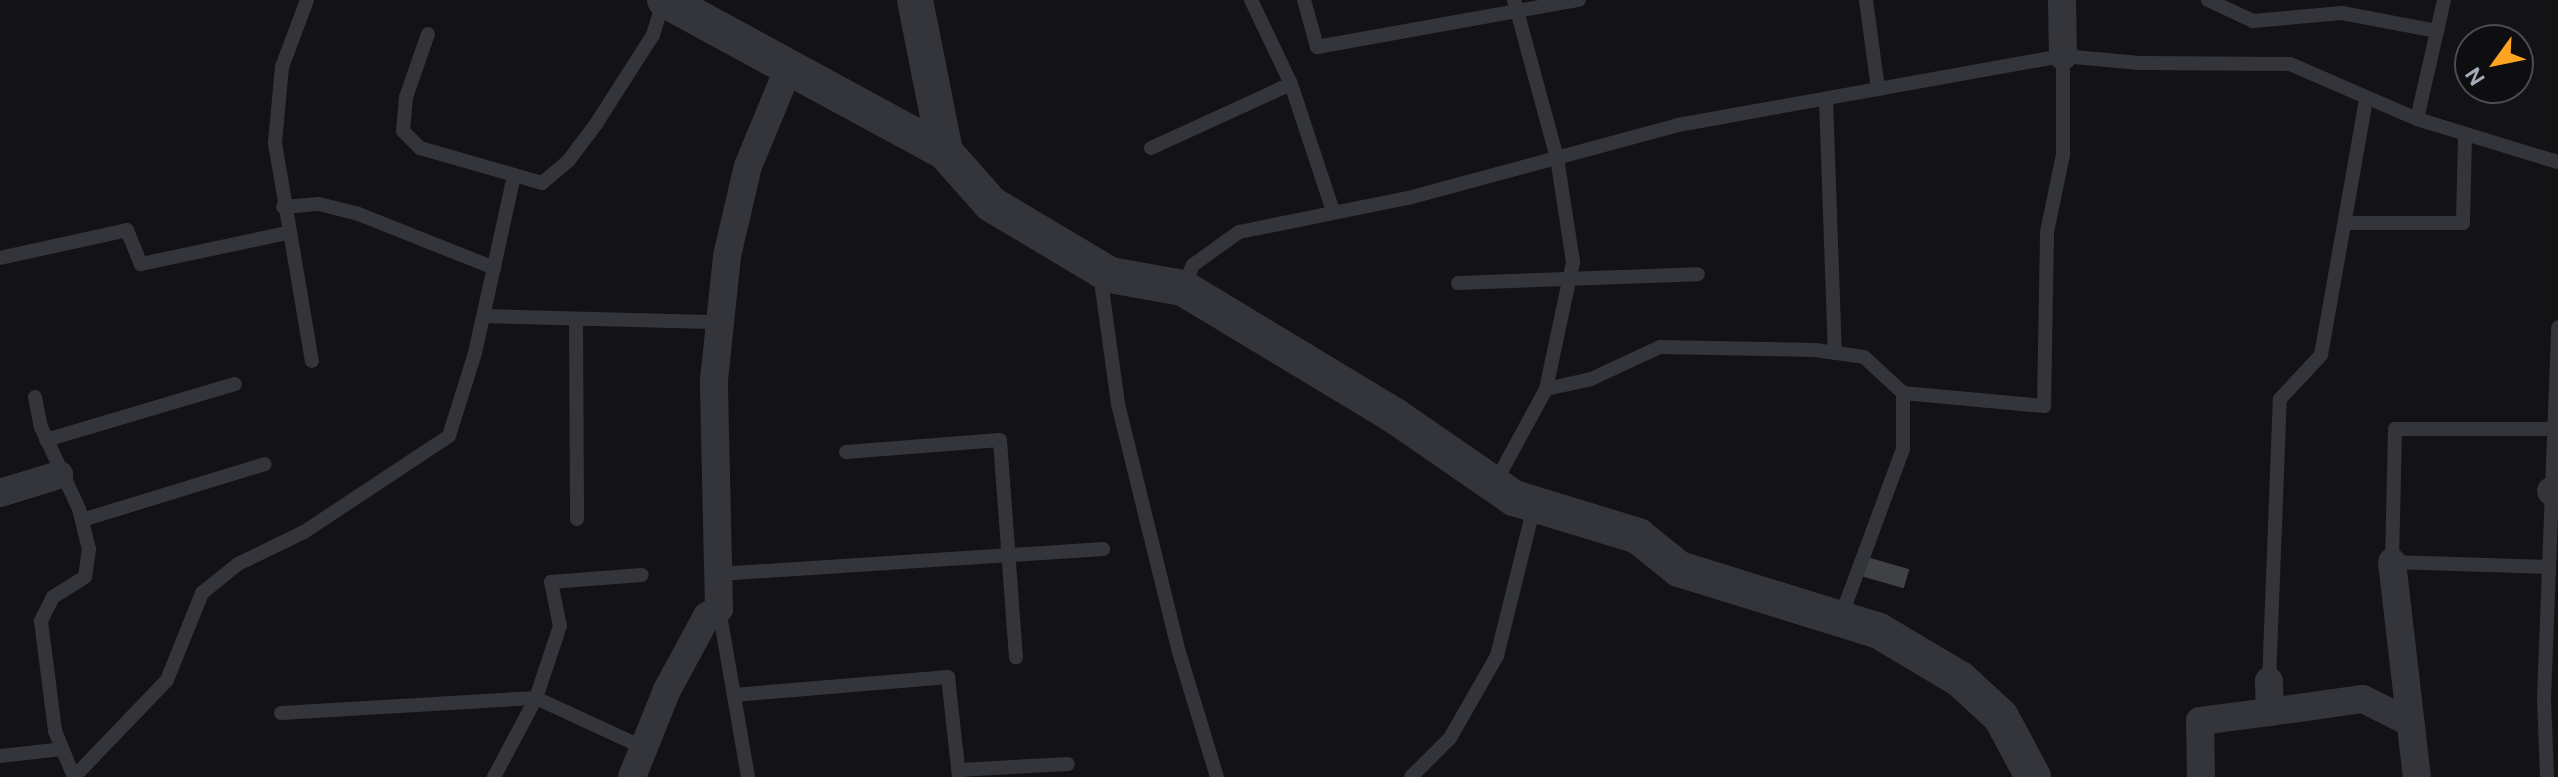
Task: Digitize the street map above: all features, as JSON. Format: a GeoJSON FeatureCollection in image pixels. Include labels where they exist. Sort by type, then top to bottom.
{"type":"FeatureCollection","features":[{"type":"Feature","properties":{"kind":"street"},"geometry":{"type":"LineString","coordinates":[[665,0],[945,152],[991,204],[1100,269],[1183,288],[1395,416],[1495,483],[1534,504],[1638,536],[1679,569],[1879,631],[1960,679],[2001,717],[2033,777]]}},
{"type":"Feature","properties":{"kind":"street"},"geometry":{"type":"LineString","coordinates":[[915,0],[945,152]]}},
{"type":"Feature","properties":{"kind":"street"},"geometry":{"type":"LineString","coordinates":[[2062,0],[2063,56]]}},
{"type":"Feature","properties":{"kind":"street"},"geometry":{"type":"LineString","coordinates":[[632,777],[667,690],[707,616],[719,609],[714,380],[727,256],[748,166],[789,67]]}},
{"type":"Feature","properties":{"kind":"street"},"geometry":{"type":"LineString","coordinates":[[0,493],[59,475]]}},
{"type":"Feature","properties":{"kind":"street"},"geometry":{"type":"LineString","coordinates":[[2392,562],[2417,777]]}},
{"type":"Feature","properties":{"kind":"street"},"geometry":{"type":"LineString","coordinates":[[2269,681],[2270,712]]}},
{"type":"Feature","properties":{"kind":"street"},"geometry":{"type":"LineString","coordinates":[[2201,777],[2200,721],[2363,699],[2409,722]]}},
{"type":"Feature","properties":{"kind":"lane"},"geometry":{"type":"LineString","coordinates":[[307,0],[282,67],[275,143],[287,233],[312,361]]}},
{"type":"Feature","properties":{"kind":"lane"},"geometry":{"type":"LineString","coordinates":[[428,34],[406,97],[403,131],[420,148],[542,183],[569,160],[653,35],[665,0]]}},
{"type":"Feature","properties":{"kind":"lane"},"geometry":{"type":"LineString","coordinates":[[1251,0],[1291,84],[1333,211]]}},
{"type":"Feature","properties":{"kind":"lane"},"geometry":{"type":"LineString","coordinates":[[1304,0],[1317,47],[1515,6],[1579,0]]}},
{"type":"Feature","properties":{"kind":"lane"},"geometry":{"type":"LineString","coordinates":[[1866,0],[1878,89]]}},
{"type":"Feature","properties":{"kind":"lane"},"geometry":{"type":"LineString","coordinates":[[2208,0],[2253,21],[2313,8],[2437,31]]}},
{"type":"Feature","properties":{"kind":"lane"},"geometry":{"type":"LineString","coordinates":[[2417,119],[2444,0]]}},
{"type":"Feature","properties":{"kind":"lane"},"geometry":{"type":"LineString","coordinates":[[1495,483],[1546,389],[1573,262],[1557,158],[1515,6]]}},
{"type":"Feature","properties":{"kind":"lane"},"geometry":{"type":"LineString","coordinates":[[1546,389],[1591,379],[1660,347],[1835,353],[1864,357],[1903,393],[2044,406],[2047,232],[2063,155],[2063,56]]}},
{"type":"Feature","properties":{"kind":"lane"},"geometry":{"type":"LineString","coordinates":[[1183,288],[1193,265],[1239,232],[1408,198],[1678,125],[2063,56],[2140,63],[2290,64],[2417,119],[2558,162]]}},
{"type":"Feature","properties":{"kind":"lane"},"geometry":{"type":"LineString","coordinates":[[1151,148],[1291,84]]}},
{"type":"Feature","properties":{"kind":"lane"},"geometry":{"type":"LineString","coordinates":[[1826,99],[1835,353]]}},
{"type":"Feature","properties":{"kind":"lane"},"geometry":{"type":"LineString","coordinates":[[2269,681],[2280,399],[2321,355],[2366,99]]}},
{"type":"Feature","properties":{"kind":"lane"},"geometry":{"type":"LineString","coordinates":[[2346,223],[2463,223],[2465,134]]}},
{"type":"Feature","properties":{"kind":"lane"},"geometry":{"type":"LineString","coordinates":[[35,397],[46,440],[59,475],[82,520],[89,549],[85,577],[53,597],[41,621],[62,749],[74,777],[167,680],[202,593],[238,564],[304,532],[449,436],[484,316],[514,175]]}},
{"type":"Feature","properties":{"kind":"lane"},"geometry":{"type":"LineString","coordinates":[[283,207],[319,204],[356,213],[494,268]]}},
{"type":"Feature","properties":{"kind":"lane"},"geometry":{"type":"LineString","coordinates":[[0,258],[127,230],[141,264],[287,233]]}},
{"type":"Feature","properties":{"kind":"lane"},"geometry":{"type":"LineString","coordinates":[[1100,269],[1118,404],[1179,652],[1217,777]]}},
{"type":"Feature","properties":{"kind":"lane"},"geometry":{"type":"LineString","coordinates":[[1458,283],[1698,274]]}},
{"type":"Feature","properties":{"kind":"lane"},"geometry":{"type":"LineString","coordinates":[[484,316],[720,322]]}},
{"type":"Feature","properties":{"kind":"lane"},"geometry":{"type":"LineString","coordinates":[[576,319],[577,519]]}},
{"type":"Feature","properties":{"kind":"lane"},"geometry":{"type":"LineString","coordinates":[[2547,777],[2552,642],[2548,567],[2554,491],[2553,429],[2558,327]]}},
{"type":"Feature","properties":{"kind":"lane"},"geometry":{"type":"LineString","coordinates":[[46,440],[235,384]]}},
{"type":"Feature","properties":{"kind":"lane"},"geometry":{"type":"LineString","coordinates":[[1840,619],[1903,449],[1903,393]]}},
{"type":"Feature","properties":{"kind":"lane"},"geometry":{"type":"LineString","coordinates":[[2548,567],[2392,562],[2395,429],[2553,429]]}},
{"type":"Feature","properties":{"kind":"lane"},"geometry":{"type":"LineString","coordinates":[[846,452],[1000,440],[1016,657]]}},
{"type":"Feature","properties":{"kind":"lane"},"geometry":{"type":"LineString","coordinates":[[82,520],[265,464]]}},
{"type":"Feature","properties":{"kind":"lane"},"geometry":{"type":"LineString","coordinates":[[1411,777],[1450,738],[1497,656],[1534,504]]}},
{"type":"Feature","properties":{"kind":"lane"},"geometry":{"type":"LineString","coordinates":[[718,574],[1103,549]]}},
{"type":"Feature","properties":{"kind":"lane"},"geometry":{"type":"LineString","coordinates":[[494,777],[536,698],[560,626],[551,582],[642,575]]}},
{"type":"Feature","properties":{"kind":"lane"},"geometry":{"type":"LineString","coordinates":[[719,609],[748,777]]}},
{"type":"Feature","properties":{"kind":"lane"},"geometry":{"type":"LineString","coordinates":[[734,695],[948,677],[958,774],[1068,764]]}},
{"type":"Feature","properties":{"kind":"lane"},"geometry":{"type":"LineString","coordinates":[[281,713],[536,698],[644,748]]}},
{"type":"Feature","properties":{"kind":"lane"},"geometry":{"type":"LineString","coordinates":[[0,756],[62,749]]}},
{"type":"Feature","properties":{"kind":"building"},"geometry":{"type":"Polygon","coordinates":[[[1867,557],[1909,569],[1904,588],[1861,576],[1867,557]]]}}]}
